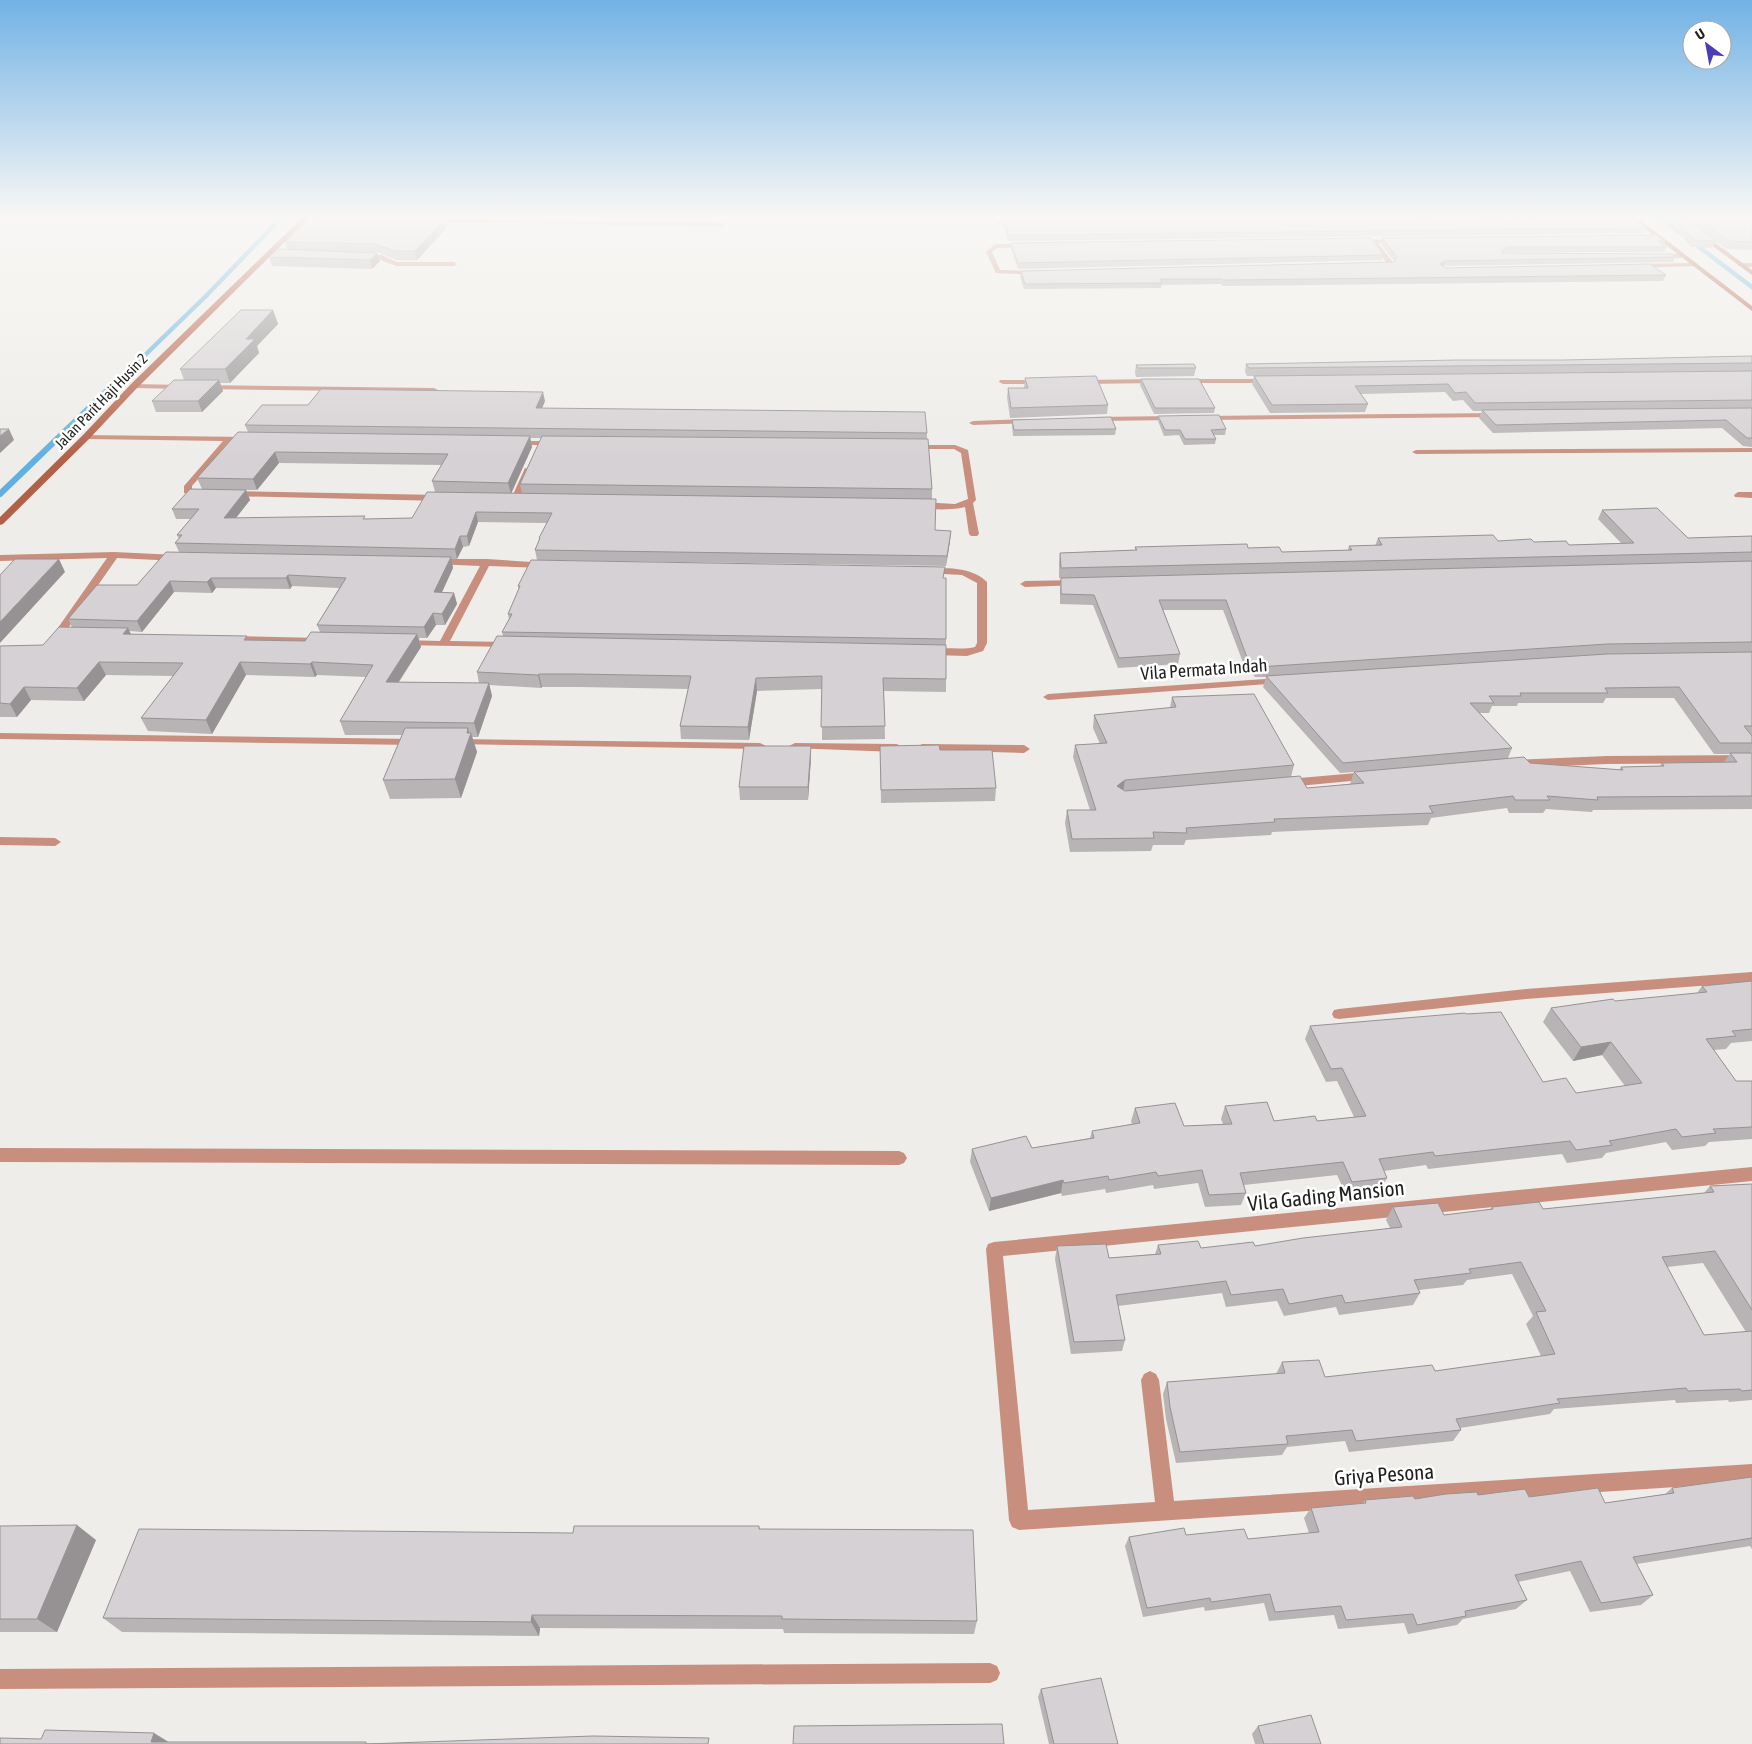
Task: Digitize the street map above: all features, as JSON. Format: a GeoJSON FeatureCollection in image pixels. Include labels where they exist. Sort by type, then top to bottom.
{"type":"FeatureCollection","features":[{"type":"Feature","properties":{"kind":"street","name":"Jalan Parit Haji Husin 2"},"geometry":{"type":"LineString","coordinates":[[0,522],[86,437],[134,386],[226,297]]}},
{"type":"Feature","properties":{"kind":"street"},"geometry":{"type":"LineString","coordinates":[[1737,297],[1752,309]]}},
{"type":"Feature","properties":{"kind":"street"},"geometry":{"type":"LineString","coordinates":[[1181,381],[1280,381]]}},
{"type":"Feature","properties":{"kind":"street"},"geometry":{"type":"LineString","coordinates":[[1003,382],[1052,382]]}},
{"type":"Feature","properties":{"kind":"street"},"geometry":{"type":"LineString","coordinates":[[1072,382],[1161,382]]}},
{"type":"Feature","properties":{"kind":"street"},"geometry":{"type":"LineString","coordinates":[[134,386],[446,391]]}},
{"type":"Feature","properties":{"kind":"street"},"geometry":{"type":"LineString","coordinates":[[1194,418],[1503,415]]}},
{"type":"Feature","properties":{"kind":"street"},"geometry":{"type":"LineString","coordinates":[[1086,419],[1184,418]]}},
{"type":"Feature","properties":{"kind":"street"},"geometry":{"type":"LineString","coordinates":[[973,423],[1039,421]]}},
{"type":"Feature","properties":{"kind":"street"},"geometry":{"type":"LineString","coordinates":[[86,437],[258,439]]}},
{"type":"Feature","properties":{"kind":"street"},"geometry":{"type":"LineString","coordinates":[[214,494],[194,494],[187,491],[188,486],[229,439]]}},
{"type":"Feature","properties":{"kind":"street"},"geometry":{"type":"LineString","coordinates":[[501,442],[536,451],[560,443]]}},
{"type":"Feature","properties":{"kind":"street"},"geometry":{"type":"LineString","coordinates":[[905,447],[961,448],[966,452],[972,500],[969,504],[974,534]]}},
{"type":"Feature","properties":{"kind":"street"},"geometry":{"type":"LineString","coordinates":[[1416,452],[1752,450]]}},
{"type":"Feature","properties":{"kind":"street"},"geometry":{"type":"LineString","coordinates":[[515,499],[536,451]]}},
{"type":"Feature","properties":{"kind":"street"},"geometry":{"type":"LineString","coordinates":[[224,494],[447,498]]}},
{"type":"Feature","properties":{"kind":"street"},"geometry":{"type":"LineString","coordinates":[[1738,495],[1752,495]]}},
{"type":"Feature","properties":{"kind":"street"},"geometry":{"type":"LineString","coordinates":[[506,499],[525,499]]}},
{"type":"Feature","properties":{"kind":"street"},"geometry":{"type":"LineString","coordinates":[[910,505],[969,504]]}},
{"type":"Feature","properties":{"kind":"street"},"geometry":{"type":"LineString","coordinates":[[0,558],[114,555],[189,558]]}},
{"type":"Feature","properties":{"kind":"street"},"geometry":{"type":"LineString","coordinates":[[81,636],[64,635],[60,632],[114,555]]}},
{"type":"Feature","properties":{"kind":"street"},"geometry":{"type":"LineString","coordinates":[[430,562],[550,565]]}},
{"type":"Feature","properties":{"kind":"street"},"geometry":{"type":"LineString","coordinates":[[442,644],[487,562]]}},
{"type":"Feature","properties":{"kind":"street"},"geometry":{"type":"LineString","coordinates":[[916,570],[963,571],[975,576],[982,582],[982,644],[979,649],[967,652],[919,652]]}},
{"type":"Feature","properties":{"kind":"street"},"geometry":{"type":"LineString","coordinates":[[1025,584],[1085,583]]}},
{"type":"Feature","properties":{"kind":"street"},"geometry":{"type":"LineString","coordinates":[[218,639],[335,641]]}},
{"type":"Feature","properties":{"kind":"street"},"geometry":{"type":"LineString","coordinates":[[394,642],[518,645]]}},
{"type":"Feature","properties":{"kind":"street","name":"Vila Permata Indah"},"geometry":{"type":"LineString","coordinates":[[1048,697],[1288,681]]}},
{"type":"Feature","properties":{"kind":"street"},"geometry":{"type":"LineString","coordinates":[[0,736],[426,742]]}},
{"type":"Feature","properties":{"kind":"street"},"geometry":{"type":"LineString","coordinates":[[446,742],[1024,749]]}},
{"type":"Feature","properties":{"kind":"street"},"geometry":{"type":"LineString","coordinates":[[1504,764],[1607,760],[1752,759]]}},
{"type":"Feature","properties":{"kind":"street"},"geometry":{"type":"LineString","coordinates":[[1280,784],[1377,776]]}},
{"type":"Feature","properties":{"kind":"street"},"geometry":{"type":"LineString","coordinates":[[0,841],[55,842]]}},
{"type":"Feature","properties":{"kind":"street"},"geometry":{"type":"LineString","coordinates":[[1339,1014],[1526,994],[1752,977]]}},
{"type":"Feature","properties":{"kind":"street"},"geometry":{"type":"LineString","coordinates":[[0,1155],[899,1158]]}},
{"type":"Feature","properties":{"kind":"street","name":"Vila Gading Mansion"},"geometry":{"type":"LineString","coordinates":[[1019,1520],[994,1249],[1752,1174]]}},
{"type":"Feature","properties":{"kind":"street"},"geometry":{"type":"LineString","coordinates":[[1150,1380],[1166,1510]]}},
{"type":"Feature","properties":{"kind":"street","name":"Griya Pesona"},"geometry":{"type":"LineString","coordinates":[[1019,1520],[1752,1473]]}},
{"type":"Feature","properties":{"kind":"street"},"geometry":{"type":"LineString","coordinates":[[0,1679],[990,1673]]}},
{"type":"Feature","properties":{"kind":"building"},"geometry":{"type":"Polygon","coordinates":[[[241,310],[273,310],[246,339],[255,339],[225,369],[180,369],[241,310]]]}},
{"type":"Feature","properties":{"kind":"building"},"geometry":{"type":"Polygon","coordinates":[[[1752,356],[1752,363],[1249,368],[1246,364],[1564,360],[1752,356]]]}},
{"type":"Feature","properties":{"kind":"building"},"geometry":{"type":"Polygon","coordinates":[[[1194,364],[1196,368],[1138,368],[1136,365],[1194,364]]]}},
{"type":"Feature","properties":{"kind":"building"},"geometry":{"type":"Polygon","coordinates":[[[1752,371],[1752,400],[1475,403],[1466,392],[1455,393],[1448,384],[1355,386],[1368,404],[1272,405],[1254,376],[1752,371]]]}},
{"type":"Feature","properties":{"kind":"building"},"geometry":{"type":"Polygon","coordinates":[[[1096,376],[1108,405],[1011,408],[1008,388],[1028,388],[1025,378],[1096,376]]]}},
{"type":"Feature","properties":{"kind":"building"},"geometry":{"type":"Polygon","coordinates":[[[1141,379],[1199,379],[1215,408],[1155,408],[1141,379]]]}},
{"type":"Feature","properties":{"kind":"building"},"geometry":{"type":"Polygon","coordinates":[[[174,380],[219,380],[198,401],[152,401],[174,380]]]}},
{"type":"Feature","properties":{"kind":"building"},"geometry":{"type":"Polygon","coordinates":[[[321,389],[543,392],[536,408],[925,412],[927,433],[245,425],[262,405],[308,405],[321,389]]]}},
{"type":"Feature","properties":{"kind":"building"},"geometry":{"type":"Polygon","coordinates":[[[1752,408],[1752,438],[1747,438],[1726,420],[1496,425],[1482,410],[1752,408]]]}},
{"type":"Feature","properties":{"kind":"building"},"geometry":{"type":"Polygon","coordinates":[[[1219,415],[1226,429],[1211,430],[1216,439],[1185,439],[1180,430],[1165,430],[1158,416],[1219,415]]]}},
{"type":"Feature","properties":{"kind":"building"},"geometry":{"type":"Polygon","coordinates":[[[1111,417],[1116,429],[1014,430],[1012,420],[1111,417]]]}},
{"type":"Feature","properties":{"kind":"building"},"geometry":{"type":"Polygon","coordinates":[[[0,429],[9,429],[0,436],[0,429]]]}},
{"type":"Feature","properties":{"kind":"building"},"geometry":{"type":"Polygon","coordinates":[[[238,432],[530,436],[508,483],[432,481],[448,454],[275,452],[253,479],[197,478],[238,432]]]}},
{"type":"Feature","properties":{"kind":"building"},"geometry":{"type":"Polygon","coordinates":[[[542,436],[928,439],[932,489],[520,484],[542,436]]]}},
{"type":"Feature","properties":{"kind":"building"},"geometry":{"type":"Polygon","coordinates":[[[190,489],[246,490],[224,518],[365,516],[363,519],[412,518],[427,492],[936,499],[935,530],[951,531],[947,556],[535,550],[552,513],[476,512],[467,536],[460,536],[455,549],[175,543],[182,535],[177,535],[199,509],[172,509],[190,489]]]}},
{"type":"Feature","properties":{"kind":"building"},"geometry":{"type":"Polygon","coordinates":[[[1657,508],[1688,538],[1752,536],[1752,552],[1061,568],[1060,553],[1137,550],[1135,547],[1247,544],[1248,548],[1279,547],[1282,552],[1352,550],[1349,546],[1382,545],[1378,538],[1493,535],[1498,541],[1531,539],[1534,542],[1566,541],[1569,545],[1634,543],[1602,510],[1657,508]]]}},
{"type":"Feature","properties":{"kind":"building"},"geometry":{"type":"Polygon","coordinates":[[[166,552],[451,557],[434,592],[454,593],[442,614],[433,613],[424,627],[317,625],[346,578],[288,575],[286,578],[211,578],[207,582],[170,581],[137,621],[68,619],[97,585],[137,585],[166,552]]]}},
{"type":"Feature","properties":{"kind":"building"},"geometry":{"type":"Polygon","coordinates":[[[15,559],[59,559],[0,622],[0,575],[15,559]]]}},
{"type":"Feature","properties":{"kind":"building"},"geometry":{"type":"Polygon","coordinates":[[[531,560],[945,567],[943,578],[946,578],[946,639],[502,632],[512,614],[508,614],[520,586],[518,586],[531,560]]]}},
{"type":"Feature","properties":{"kind":"building"},"geometry":{"type":"Polygon","coordinates":[[[1752,561],[1752,642],[1607,644],[1258,667],[1246,655],[1226,600],[1159,600],[1180,654],[1119,658],[1094,595],[1061,594],[1061,578],[1752,561]]]}},
{"type":"Feature","properties":{"kind":"building"},"geometry":{"type":"Polygon","coordinates":[[[59,627],[128,628],[123,634],[247,636],[244,640],[305,641],[311,632],[417,634],[386,682],[489,683],[474,723],[340,721],[373,665],[312,662],[310,664],[240,662],[206,720],[141,718],[183,663],[99,662],[77,688],[24,687],[10,704],[0,703],[0,646],[43,645],[59,627]]]}},
{"type":"Feature","properties":{"kind":"building"},"geometry":{"type":"Polygon","coordinates":[[[497,636],[946,645],[946,679],[883,678],[885,726],[821,727],[822,676],[756,678],[748,727],[680,726],[691,676],[538,675],[477,672],[497,636]]]}},
{"type":"Feature","properties":{"kind":"building"},"geometry":{"type":"Polygon","coordinates":[[[1752,652],[1752,726],[1744,726],[1752,736],[1752,743],[1720,743],[1679,687],[1605,688],[1608,693],[1520,693],[1521,696],[1489,696],[1494,703],[1470,703],[1512,748],[1343,763],[1266,676],[1607,654],[1752,652]]]}},
{"type":"Feature","properties":{"kind":"building"},"geometry":{"type":"Polygon","coordinates":[[[1254,694],[1294,765],[1125,780],[1117,786],[1125,791],[1300,776],[1307,788],[1364,783],[1354,772],[1524,757],[1530,763],[1623,770],[1621,767],[1664,766],[1662,763],[1737,762],[1730,753],[1752,753],[1752,796],[1597,797],[1598,800],[1547,796],[1550,800],[1515,800],[1513,796],[1429,806],[1433,813],[1274,819],[1275,822],[1186,828],[1187,833],[1153,832],[1154,838],[1072,839],[1067,810],[1096,810],[1075,745],[1107,743],[1094,715],[1176,707],[1172,697],[1254,694]]]}},
{"type":"Feature","properties":{"kind":"building"},"geometry":{"type":"Polygon","coordinates":[[[405,728],[468,728],[467,733],[471,733],[455,779],[383,780],[405,728]]]}},
{"type":"Feature","properties":{"kind":"building"},"geometry":{"type":"Polygon","coordinates":[[[939,745],[940,750],[992,750],[996,788],[881,790],[880,746],[939,745]]]}},
{"type":"Feature","properties":{"kind":"building"},"geometry":{"type":"Polygon","coordinates":[[[744,746],[811,746],[808,787],[739,787],[744,746]]]}},
{"type":"Feature","properties":{"kind":"building"},"geometry":{"type":"Polygon","coordinates":[[[1752,981],[1752,1029],[1732,1031],[1736,1036],[1706,1039],[1736,1081],[1752,1081],[1752,1127],[1713,1129],[1716,1133],[1682,1137],[1676,1129],[1609,1141],[1612,1145],[1576,1150],[1570,1141],[1435,1156],[1433,1152],[1379,1159],[1387,1178],[1352,1182],[1343,1162],[1240,1173],[1246,1193],[1209,1195],[1202,1170],[1158,1176],[1156,1172],[1109,1180],[1108,1176],[1064,1183],[1063,1180],[991,1198],[972,1149],[1026,1136],[1032,1148],[1094,1138],[1092,1131],[1140,1123],[1135,1108],[1175,1103],[1184,1126],[1232,1124],[1225,1106],[1267,1102],[1274,1121],[1315,1116],[1317,1121],[1366,1116],[1342,1068],[1331,1069],[1310,1026],[1465,1013],[1501,1012],[1543,1082],[1566,1078],[1576,1093],[1642,1083],[1611,1042],[1581,1047],[1551,1008],[1613,999],[1615,1001],[1707,992],[1702,986],[1752,981]]]}},
{"type":"Feature","properties":{"kind":"building"},"geometry":{"type":"Polygon","coordinates":[[[1752,1184],[1752,1310],[1715,1251],[1662,1257],[1704,1335],[1752,1331],[1752,1390],[1688,1391],[1686,1388],[1557,1399],[1560,1403],[1456,1419],[1461,1430],[1356,1441],[1352,1430],[1286,1436],[1288,1444],[1180,1452],[1170,1407],[1167,1382],[1285,1373],[1282,1362],[1319,1360],[1325,1377],[1432,1365],[1435,1371],[1555,1354],[1536,1312],[1546,1311],[1521,1262],[1469,1269],[1471,1273],[1414,1280],[1420,1293],[1345,1303],[1342,1295],[1289,1304],[1283,1289],[1231,1295],[1226,1281],[1116,1295],[1125,1340],[1074,1342],[1057,1246],[1106,1244],[1109,1258],[1161,1254],[1158,1245],[1198,1241],[1201,1248],[1253,1242],[1255,1246],[1303,1238],[1402,1227],[1393,1207],[1438,1203],[1444,1215],[1539,1202],[1543,1209],[1714,1192],[1710,1186],[1752,1184]]]}},
{"type":"Feature","properties":{"kind":"building"},"geometry":{"type":"Polygon","coordinates":[[[1752,1477],[1752,1538],[1633,1557],[1653,1595],[1601,1603],[1581,1561],[1515,1575],[1527,1600],[1465,1611],[1466,1616],[1417,1625],[1413,1614],[1346,1620],[1341,1606],[1275,1612],[1270,1594],[1211,1602],[1210,1598],[1147,1608],[1129,1537],[1184,1528],[1186,1535],[1244,1529],[1248,1539],[1319,1532],[1311,1508],[1366,1503],[1365,1500],[1413,1496],[1415,1499],[1477,1492],[1478,1495],[1525,1489],[1529,1497],[1598,1488],[1605,1503],[1674,1493],[1672,1488],[1752,1477]]]}},
{"type":"Feature","properties":{"kind":"building"},"geometry":{"type":"Polygon","coordinates":[[[77,1525],[37,1619],[0,1619],[0,1526],[77,1525]]]}},
{"type":"Feature","properties":{"kind":"building"},"geometry":{"type":"Polygon","coordinates":[[[574,1526],[759,1526],[759,1529],[973,1530],[977,1621],[782,1619],[782,1616],[532,1615],[531,1622],[103,1618],[139,1529],[573,1533],[574,1526]]]}},
{"type":"Feature","properties":{"kind":"building"},"geometry":{"type":"Polygon","coordinates":[[[1101,1678],[1118,1744],[1054,1744],[1041,1689],[1101,1678]]]}},
{"type":"Feature","properties":{"kind":"building"},"geometry":{"type":"Polygon","coordinates":[[[1311,1715],[1321,1744],[1264,1744],[1258,1726],[1311,1715]]]}},
{"type":"Feature","properties":{"kind":"building"},"geometry":{"type":"Polygon","coordinates":[[[1002,1724],[1004,1744],[793,1744],[794,1726],[1002,1724]]]}},
{"type":"Feature","properties":{"kind":"building"},"geometry":{"type":"Polygon","coordinates":[[[45,1730],[154,1733],[151,1742],[366,1742],[366,1744],[0,1744],[0,1738],[41,1739],[45,1730]]]}},
{"type":"Feature","properties":{"kind":"building"},"geometry":{"type":"Polygon","coordinates":[[[593,1736],[709,1738],[708,1744],[366,1744],[593,1736]]]}},
{"type":"Feature","properties":{"kind":"waterway"},"geometry":{"type":"LineString","coordinates":[[113,386],[205,297]]}},
{"type":"Feature","properties":{"kind":"waterway"},"geometry":{"type":"LineString","coordinates":[[0,494],[114,384]]}}]}
